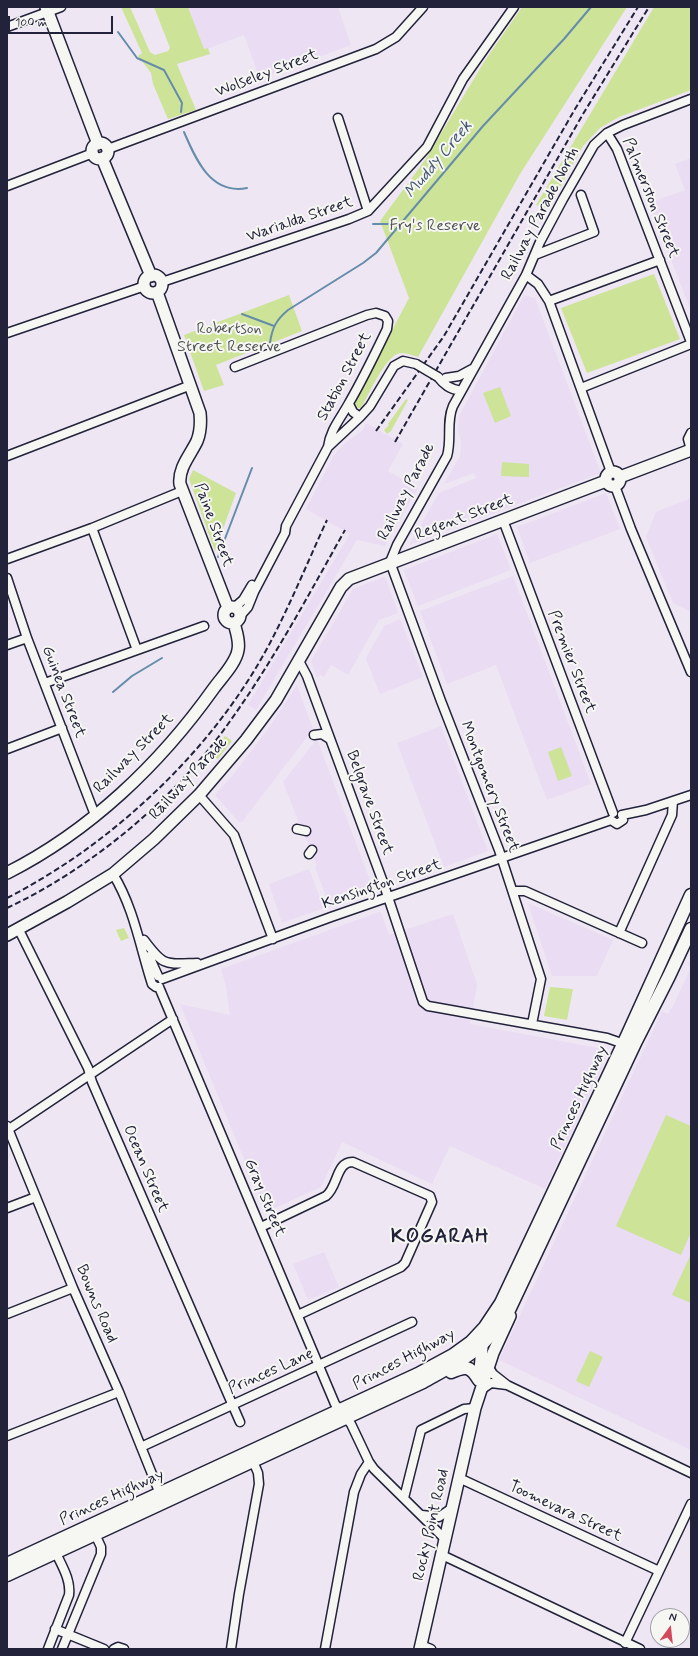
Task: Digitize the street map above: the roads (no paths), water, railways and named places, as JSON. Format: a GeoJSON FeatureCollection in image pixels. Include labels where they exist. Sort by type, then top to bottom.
{"type":"FeatureCollection","features":[{"type":"Feature","properties":{"kind":"highway","name":"Princes Highway"},"geometry":{"type":"LineString","coordinates":[[7,1564],[160,1494],[343,1414],[423,1382],[464,1359],[482,1346],[503,1321],[527,1274],[628,1046],[691,894]]}},
{"type":"Feature","properties":{"kind":"highway","name":"Princes Highway"},"geometry":{"type":"LineString","coordinates":[[7,1575],[253,1461],[453,1355],[471,1342],[496,1312],[628,1046],[669,976],[691,929]]}},
{"type":"Feature","properties":{"kind":"highway"},"geometry":{"type":"LineString","coordinates":[[423,1382],[463,1368],[474,1371],[480,1385]]}},
{"type":"Feature","properties":{"kind":"main road"},"geometry":{"type":"LineString","coordinates":[[47,9],[148,280],[148,291],[157,292],[161,288],[162,282],[159,277],[148,280]]}},
{"type":"Feature","properties":{"kind":"main road","name":"Paine Street"},"geometry":{"type":"LineString","coordinates":[[157,292],[198,404],[201,426],[196,442],[180,476],[180,484],[234,614]]}},
{"type":"Feature","properties":{"kind":"main road","name":"Regent Street"},"geometry":{"type":"LineString","coordinates":[[339,590],[349,579],[390,562],[691,450]]}},
{"type":"Feature","properties":{"kind":"main road","name":"Railway Parade"},"geometry":{"type":"LineString","coordinates":[[7,935],[19,930],[113,874],[154,839],[199,795],[268,712],[339,590]]}},
{"type":"Feature","properties":{"kind":"main road","name":"Railway Street"},"geometry":{"type":"LineString","coordinates":[[7,873],[57,843],[95,815],[128,787],[153,762],[196,713],[237,654],[238,644],[234,614]]}},
{"type":"Feature","properties":{"kind":"main road","name":"Rocky Point Road"},"geometry":{"type":"LineString","coordinates":[[480,1385],[499,1339],[524,1288],[527,1274]]}},
{"type":"Feature","properties":{"kind":"main road","name":"Rocky Point Road"},"geometry":{"type":"LineString","coordinates":[[424,1648],[445,1539],[476,1408],[480,1385],[482,1346],[485,1327]]}},
{"type":"Feature","properties":{"kind":"street"},"geometry":{"type":"LineString","coordinates":[[7,27],[47,9],[61,7]]}},
{"type":"Feature","properties":{"kind":"street","name":"Wolseley Street"},"geometry":{"type":"LineString","coordinates":[[7,186],[376,48],[396,37],[423,7]]}},
{"type":"Feature","properties":{"kind":"street","name":"Warialda Street"},"geometry":{"type":"LineString","coordinates":[[162,282],[349,219],[368,211],[427,147],[463,79],[514,7]]}},
{"type":"Feature","properties":{"kind":"street","name":"Railway Parade North"},"geometry":{"type":"LineString","coordinates":[[461,391],[526,275],[563,199],[589,153],[600,138],[623,125],[691,99]]}},
{"type":"Feature","properties":{"kind":"street"},"geometry":{"type":"LineString","coordinates":[[338,118],[368,211]]}},
{"type":"Feature","properties":{"kind":"street","name":"Palmerston Street"},"geometry":{"type":"LineString","coordinates":[[607,133],[617,149],[691,343]]}},
{"type":"Feature","properties":{"kind":"street"},"geometry":{"type":"LineString","coordinates":[[535,255],[594,232],[581,195]]}},
{"type":"Feature","properties":{"kind":"street"},"geometry":{"type":"LineString","coordinates":[[549,301],[660,260]]}},
{"type":"Feature","properties":{"kind":"street"},"geometry":{"type":"LineString","coordinates":[[526,275],[538,284],[549,301],[631,529],[691,672]]}},
{"type":"Feature","properties":{"kind":"street"},"geometry":{"type":"LineString","coordinates":[[7,333],[139,288],[148,280]]}},
{"type":"Feature","properties":{"kind":"street","name":"Station Street"},"geometry":{"type":"LineString","coordinates":[[235,367],[367,315],[376,313],[385,316],[388,322],[387,329],[349,404],[329,438],[328,447]]}},
{"type":"Feature","properties":{"kind":"street"},"geometry":{"type":"LineString","coordinates":[[581,388],[691,343]]}},
{"type":"Feature","properties":{"kind":"street","name":"Station Street"},"geometry":{"type":"LineString","coordinates":[[234,614],[248,607],[254,592],[285,533],[286,526],[328,447],[351,427],[370,406],[394,366],[403,361],[416,364],[442,378],[443,384],[453,390],[461,391]]}},
{"type":"Feature","properties":{"kind":"street"},"geometry":{"type":"LineString","coordinates":[[442,378],[459,376],[474,368]]}},
{"type":"Feature","properties":{"kind":"street"},"geometry":{"type":"LineString","coordinates":[[7,456],[191,385]]}},
{"type":"Feature","properties":{"kind":"street","name":"Railway Parade"},"geometry":{"type":"LineString","coordinates":[[390,562],[397,544],[445,460],[450,442],[450,416],[461,391]]}},
{"type":"Feature","properties":{"kind":"street"},"geometry":{"type":"LineString","coordinates":[[349,404],[353,412],[360,417]]}},
{"type":"Feature","properties":{"kind":"street"},"geometry":{"type":"LineString","coordinates":[[342,415],[343,420],[351,427]]}},
{"type":"Feature","properties":{"kind":"street"},"geometry":{"type":"LineString","coordinates":[[691,433],[688,439],[691,450]]}},
{"type":"Feature","properties":{"kind":"street"},"geometry":{"type":"LineString","coordinates":[[7,559],[92,528],[182,491]]}},
{"type":"Feature","properties":{"kind":"street","name":"Premier Street"},"geometry":{"type":"LineString","coordinates":[[503,520],[617,817]]}},
{"type":"Feature","properties":{"kind":"street"},"geometry":{"type":"LineString","coordinates":[[92,528],[137,650]]}},
{"type":"Feature","properties":{"kind":"street","name":"Montgomery Street"},"geometry":{"type":"LineString","coordinates":[[390,562],[502,859],[542,979],[532,1024]]}},
{"type":"Feature","properties":{"kind":"street","name":"Guinea Street"},"geometry":{"type":"LineString","coordinates":[[7,578],[27,638],[95,815]]}},
{"type":"Feature","properties":{"kind":"street"},"geometry":{"type":"LineString","coordinates":[[45,683],[204,626]]}},
{"type":"Feature","properties":{"kind":"street"},"geometry":{"type":"LineString","coordinates":[[7,645],[27,638]]}},
{"type":"Feature","properties":{"kind":"street","name":"Belgrave Street"},"geometry":{"type":"LineString","coordinates":[[299,661],[307,676],[331,740],[388,898],[423,1002],[428,1006],[532,1024]]}},
{"type":"Feature","properties":{"kind":"street"},"geometry":{"type":"LineString","coordinates":[[7,749],[62,728]]}},
{"type":"Feature","properties":{"kind":"street"},"geometry":{"type":"LineString","coordinates":[[314,735],[324,735],[331,740]]}},
{"type":"Feature","properties":{"kind":"street"},"geometry":{"type":"LineString","coordinates":[[199,795],[234,836],[273,938]]}},
{"type":"Feature","properties":{"kind":"street","name":"Kensington Street"},"geometry":{"type":"LineString","coordinates":[[158,981],[273,938],[502,859],[617,817],[673,802],[691,795]]}},
{"type":"Feature","properties":{"kind":"street"},"geometry":{"type":"LineString","coordinates":[[619,933],[672,815],[673,802]]}},
{"type":"Feature","properties":{"kind":"street"},"geometry":{"type":"LineString","coordinates":[[297,829],[306,831]]}},
{"type":"Feature","properties":{"kind":"street","name":"Gray Street"},"geometry":{"type":"LineString","coordinates":[[113,874],[123,890],[173,1019],[320,1365],[335,1404],[351,1424],[369,1462],[445,1539]]}},
{"type":"Feature","properties":{"kind":"street"},"geometry":{"type":"LineString","coordinates":[[513,891],[525,891],[642,943]]}},
{"type":"Feature","properties":{"kind":"street","name":"Gray Street"},"geometry":{"type":"LineString","coordinates":[[135,923],[144,940],[158,981]]}},
{"type":"Feature","properties":{"kind":"street","name":"Ocean Street"},"geometry":{"type":"LineString","coordinates":[[19,930],[88,1068],[240,1422]]}},
{"type":"Feature","properties":{"kind":"street"},"geometry":{"type":"LineString","coordinates":[[144,940],[156,957],[164,962],[176,964],[205,963]]}},
{"type":"Feature","properties":{"kind":"street"},"geometry":{"type":"LineString","coordinates":[[8,1127],[90,1075],[173,1019]]}},
{"type":"Feature","properties":{"kind":"street"},"geometry":{"type":"LineString","coordinates":[[532,1024],[607,1038],[628,1046]]}},
{"type":"Feature","properties":{"kind":"street","name":"Bowns Road"},"geometry":{"type":"LineString","coordinates":[[8,1127],[73,1288],[119,1392],[160,1494]]}},
{"type":"Feature","properties":{"kind":"street"},"geometry":{"type":"LineString","coordinates":[[261,1227],[329,1194],[333,1189],[341,1168],[348,1162],[353,1162],[430,1196],[432,1202],[405,1263],[401,1267],[298,1315]]}},
{"type":"Feature","properties":{"kind":"street"},"geometry":{"type":"LineString","coordinates":[[7,1208],[36,1197]]}},
{"type":"Feature","properties":{"kind":"street"},"geometry":{"type":"LineString","coordinates":[[7,1314],[73,1288]]}},
{"type":"Feature","properties":{"kind":"street","name":"Princes Lane"},"geometry":{"type":"LineString","coordinates":[[141,1447],[412,1322]]}},
{"type":"Feature","properties":{"kind":"street"},"geometry":{"type":"LineString","coordinates":[[488,1366],[493,1374],[507,1386]]}},
{"type":"Feature","properties":{"kind":"street"},"geometry":{"type":"LineString","coordinates":[[480,1385],[491,1383],[507,1386],[691,1473]]}},
{"type":"Feature","properties":{"kind":"street"},"geometry":{"type":"LineString","coordinates":[[7,1436],[119,1392]]}},
{"type":"Feature","properties":{"kind":"street"},"geometry":{"type":"LineString","coordinates":[[404,1498],[421,1430],[464,1409],[476,1408]]}},
{"type":"Feature","properties":{"kind":"street"},"geometry":{"type":"LineString","coordinates":[[231,1649],[239,1594],[259,1484],[258,1473],[253,1461]]}},
{"type":"Feature","properties":{"kind":"street"},"geometry":{"type":"LineString","coordinates":[[326,1649],[354,1492],[361,1474],[369,1462]]}},
{"type":"Feature","properties":{"kind":"street","name":"Toomevara Street"},"geometry":{"type":"LineString","coordinates":[[459,1478],[659,1571]]}},
{"type":"Feature","properties":{"kind":"street"},"geometry":{"type":"LineString","coordinates":[[625,1642],[691,1504]]}},
{"type":"Feature","properties":{"kind":"street"},"geometry":{"type":"LineString","coordinates":[[421,1515],[433,1517],[439,1516],[452,1508]]}},
{"type":"Feature","properties":{"kind":"street"},"geometry":{"type":"LineString","coordinates":[[62,1649],[100,1554],[101,1547],[95,1534]]}},
{"type":"Feature","properties":{"kind":"street"},"geometry":{"type":"LineString","coordinates":[[48,1649],[70,1590],[68,1580],[56,1553]]}},
{"type":"Feature","properties":{"kind":"street"},"geometry":{"type":"LineString","coordinates":[[442,1555],[640,1649]]}},
{"type":"Feature","properties":{"kind":"street"},"geometry":{"type":"LineString","coordinates":[[55,1629],[104,1649]]}},
{"type":"Feature","properties":{"kind":"street"},"geometry":{"type":"LineString","coordinates":[[114,1649],[118,1647],[124,1649]]}},
{"type":"Feature","properties":{"kind":"waterway","name":"Muddy Creek"},"geometry":{"type":"LineString","coordinates":[[270,343],[275,325],[280,317],[288,310],[363,263],[376,253],[483,126],[564,39],[591,7]]}},
{"type":"Feature","properties":{"kind":"waterway"},"geometry":{"type":"LineString","coordinates":[[118,32],[137,58],[164,70],[182,103],[181,112]]}},
{"type":"Feature","properties":{"kind":"waterway"},"geometry":{"type":"LineString","coordinates":[[184,132],[200,164],[214,181],[234,189],[247,188]]}},
{"type":"Feature","properties":{"kind":"waterway"},"geometry":{"type":"LineString","coordinates":[[373,224],[401,224]]}},
{"type":"Feature","properties":{"kind":"waterway"},"geometry":{"type":"LineString","coordinates":[[242,314],[274,326]]}},
{"type":"Feature","properties":{"kind":"waterway"},"geometry":{"type":"LineString","coordinates":[[218,557],[252,468]]}},
{"type":"Feature","properties":{"kind":"waterway"},"geometry":{"type":"LineString","coordinates":[[113,692],[132,676],[162,658]]}},
{"type":"Feature","properties":{"kind":"railway"},"geometry":{"type":"LineString","coordinates":[[376,431],[444,336],[575,109],[638,7]]}},
{"type":"Feature","properties":{"kind":"railway"},"geometry":{"type":"LineString","coordinates":[[395,442],[583,114],[649,7]]}},
{"type":"Feature","properties":{"kind":"railway"},"geometry":{"type":"LineString","coordinates":[[7,898],[60,867],[106,835],[160,787],[186,761],[210,733],[232,704],[270,643],[327,520]]}},
{"type":"Feature","properties":{"kind":"railway"},"geometry":{"type":"LineString","coordinates":[[7,908],[69,874],[99,853],[129,830],[183,779],[207,752],[260,677],[345,530]]}},
{"type":"Feature","properties":{"kind":"district","name":"KOGARAH"},"geometry":{"type":"Point","coordinates":[440,1238]}},
{"type":"Feature","properties":{"kind":"park label","name":"Fry's Reserve"},"geometry":{"type":"Point","coordinates":[435,227]}},
{"type":"Feature","properties":{"kind":"park label","name":"Robertson Street Reserve"},"geometry":{"type":"Point","coordinates":[229,339]}}]}
